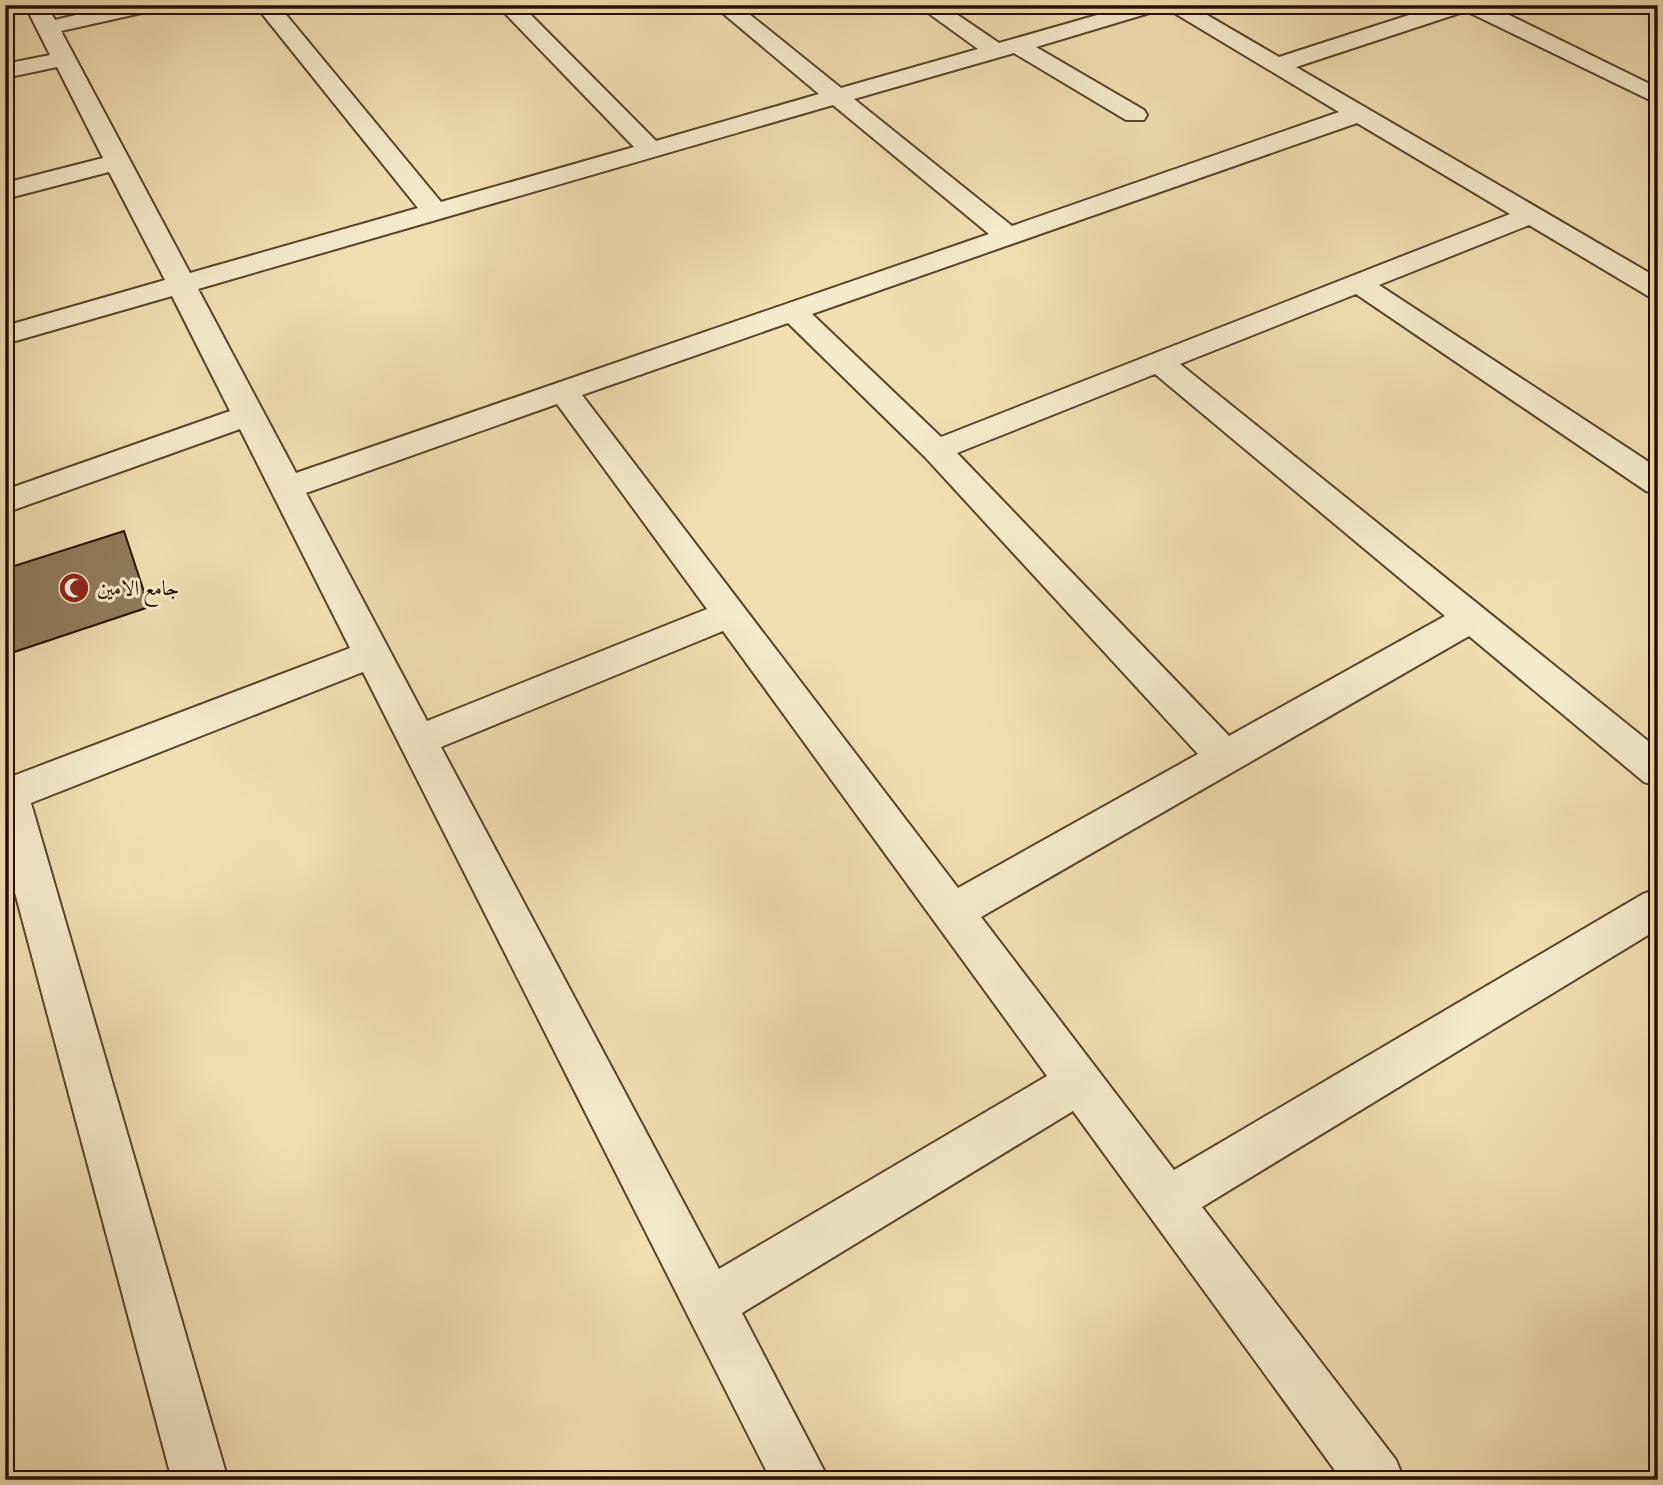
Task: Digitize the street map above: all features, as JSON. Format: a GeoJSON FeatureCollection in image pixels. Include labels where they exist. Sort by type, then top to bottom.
{"type":"FeatureCollection","features":[{"type":"Feature","properties":{"kind":"street"},"geometry":{"type":"LineString","coordinates":[[5,71],[49,31],[147,5]]}},
{"type":"Feature","properties":{"kind":"street"},"geometry":{"type":"LineString","coordinates":[[267,5],[435,212]]}},
{"type":"Feature","properties":{"kind":"street"},"geometry":{"type":"LineString","coordinates":[[508,5],[651,150]]}},
{"type":"Feature","properties":{"kind":"street"},"geometry":{"type":"LineString","coordinates":[[928,5],[1135,115]]}},
{"type":"Feature","properties":{"kind":"street"},"geometry":{"type":"LineString","coordinates":[[5,335],[1157,5]]}},
{"type":"Feature","properties":{"kind":"street"},"geometry":{"type":"LineString","coordinates":[[1174,5],[1658,290]]}},
{"type":"Feature","properties":{"kind":"street"},"geometry":{"type":"LineString","coordinates":[[1276,66],[1427,10],[1463,5]]}},
{"type":"Feature","properties":{"kind":"street"},"geometry":{"type":"LineString","coordinates":[[1471,5],[1658,97]]}},
{"type":"Feature","properties":{"kind":"street"},"geometry":{"type":"LineString","coordinates":[[734,7],[837,97],[1007,236]]}},
{"type":"Feature","properties":{"kind":"street"},"geometry":{"type":"LineString","coordinates":[[49,31],[801,1480]]}},
{"type":"Feature","properties":{"kind":"street"},"geometry":{"type":"LineString","coordinates":[[1634,85],[1658,76]]}},
{"type":"Feature","properties":{"kind":"street"},"geometry":{"type":"LineString","coordinates":[[286,488],[1358,114]]}},
{"type":"Feature","properties":{"kind":"street"},"geometry":{"type":"LineString","coordinates":[[5,191],[117,162]]}},
{"type":"Feature","properties":{"kind":"street"},"geometry":{"type":"LineString","coordinates":[[936,450],[1530,215]]}},
{"type":"Feature","properties":{"kind":"street"},"geometry":{"type":"LineString","coordinates":[[1358,283],[1658,483]]}},
{"type":"Feature","properties":{"kind":"street"},"geometry":{"type":"LineString","coordinates":[[792,311],[936,450],[1225,757]]}},
{"type":"Feature","properties":{"kind":"street"},"geometry":{"type":"LineString","coordinates":[[1160,362],[1471,618],[1651,757]]}},
{"type":"Feature","properties":{"kind":"street"},"geometry":{"type":"LineString","coordinates":[[563,391],[732,613],[1376,1480]]}},
{"type":"Feature","properties":{"kind":"street"},"geometry":{"type":"LineString","coordinates":[[5,502],[249,415]]}},
{"type":"Feature","properties":{"kind":"street"},"geometry":{"type":"LineString","coordinates":[[417,741],[732,613]]}},
{"type":"Feature","properties":{"kind":"street"},"geometry":{"type":"LineString","coordinates":[[954,911],[1471,618]]}},
{"type":"Feature","properties":{"kind":"street"},"geometry":{"type":"LineString","coordinates":[[200,1480],[7,795],[372,654]]}},
{"type":"Feature","properties":{"kind":"street"},"geometry":{"type":"LineString","coordinates":[[1169,1200],[1658,907]]}},
{"type":"Feature","properties":{"kind":"street"},"geometry":{"type":"LineString","coordinates":[[710,1303],[1080,1081]]}},
{"type":"Feature","properties":{"kind":"building","name":"جامع الامين"},"geometry":{"type":"Polygon","coordinates":[[[124,531],[149,607],[5,655],[5,569],[124,531]]]}},
{"type":"Feature","properties":{"kind":"place","name":"جامع الامين"},"geometry":{"type":"Point","coordinates":[74,588]}}]}
